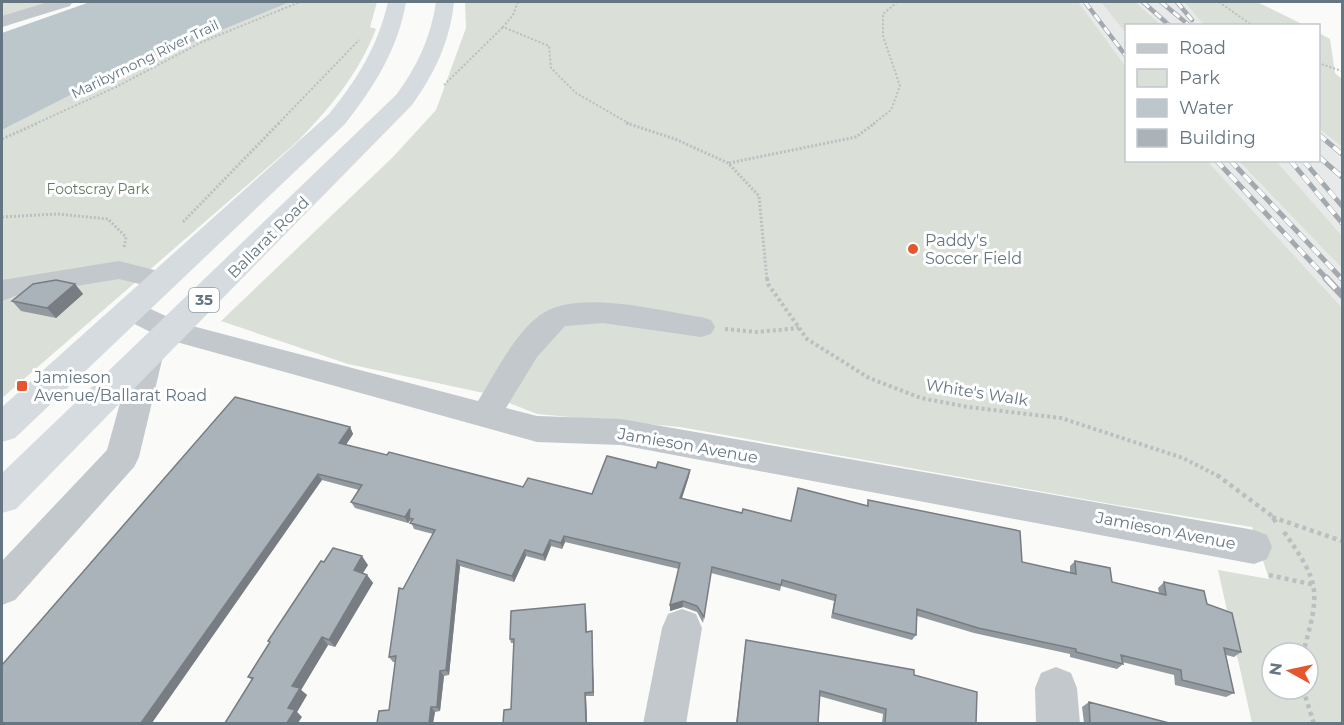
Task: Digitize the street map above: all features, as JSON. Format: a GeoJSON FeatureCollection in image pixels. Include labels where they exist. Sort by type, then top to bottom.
{"type":"FeatureCollection","features":[{"type":"Feature","properties":{"kind":"highway","name":"35"},"geometry":{"type":"LineString","coordinates":[[2,428],[337,119],[371,73],[389,34],[397,2]]}},
{"type":"Feature","properties":{"kind":"highway","name":"Ballarat Road"},"geometry":{"type":"LineString","coordinates":[[2,498],[148,356],[404,100],[418,82],[435,48],[445,2]]}},
{"type":"Feature","properties":{"kind":"street"},"geometry":{"type":"LineString","coordinates":[[2,9],[29,2]]}},
{"type":"Feature","properties":{"kind":"street"},"geometry":{"type":"LineString","coordinates":[[2,22],[64,2]]}},
{"type":"Feature","properties":{"kind":"street"},"geometry":{"type":"LineString","coordinates":[[2,292],[7,288],[118,270],[164,281]]}},
{"type":"Feature","properties":{"kind":"street","name":"Jamieson Avenue"},"geometry":{"type":"LineString","coordinates":[[131,310],[172,331],[487,413],[537,429],[621,432],[1254,547]]}},
{"type":"Feature","properties":{"kind":"street"},"geometry":{"type":"LineString","coordinates":[[487,413],[536,338],[556,318],[590,312],[701,327]]}},
{"type":"Feature","properties":{"kind":"street"},"geometry":{"type":"LineString","coordinates":[[2,587],[122,457],[148,356]]}},
{"type":"Feature","properties":{"kind":"street"},"geometry":{"type":"LineString","coordinates":[[664,723],[682,628]]}},
{"type":"Feature","properties":{"kind":"path","name":"Maribyrnong River Trail"},"geometry":{"type":"LineString","coordinates":[[2,139],[116,87],[202,42],[300,2]]}},
{"type":"Feature","properties":{"kind":"path"},"geometry":{"type":"LineString","coordinates":[[404,100],[423,102],[434,95],[503,27],[513,15],[518,2]]}},
{"type":"Feature","properties":{"kind":"path"},"geometry":{"type":"LineString","coordinates":[[728,163],[856,137],[891,110],[900,86],[883,36],[883,14],[897,2]]}},
{"type":"Feature","properties":{"kind":"path"},"geometry":{"type":"LineString","coordinates":[[1219,2],[1250,24]]}},
{"type":"Feature","properties":{"kind":"path","name":"White's Walk"},"geometry":{"type":"LineString","coordinates":[[503,27],[549,46],[551,68],[576,93],[621,121],[675,139],[728,163],[759,196],[761,234],[768,284],[807,339],[869,378],[921,398],[968,407],[1060,418],[1183,458],[1226,480],[1272,516],[1305,562],[1316,585],[1312,623],[1307,641]]}},
{"type":"Feature","properties":{"kind":"path"},"geometry":{"type":"LineString","coordinates":[[178,227],[307,96],[350,47],[367,33]]}},
{"type":"Feature","properties":{"kind":"path"},"geometry":{"type":"LineString","coordinates":[[1320,64],[1342,71]]}},
{"type":"Feature","properties":{"kind":"path"},"geometry":{"type":"LineString","coordinates":[[2,217],[57,214],[108,219],[126,237],[118,270]]}},
{"type":"Feature","properties":{"kind":"path"},"geometry":{"type":"LineString","coordinates":[[701,327],[757,332],[799,328]]}},
{"type":"Feature","properties":{"kind":"path"},"geometry":{"type":"LineString","coordinates":[[1272,516],[1342,541]]}},
{"type":"Feature","properties":{"kind":"path"},"geometry":{"type":"LineString","coordinates":[[1306,701],[1314,723]]}},
{"type":"Feature","properties":{"kind":"shaded area"},"geometry":{"type":"Polygon","coordinates":[[[1070,2],[1233,2],[1276,24],[1125,24],[1125,80],[1070,2]]]}},
{"type":"Feature","properties":{"kind":"shaded area"},"geometry":{"type":"Polygon","coordinates":[[[1320,68],[1342,82],[1342,313],[1201,162],[1320,162],[1320,68]]]}},
{"type":"Feature","properties":{"kind":"green space"},"geometry":{"type":"Polygon","coordinates":[[[2,2],[77,2],[2,27],[2,2]]]}},
{"type":"Feature","properties":{"kind":"green space","name":"Footscray Park"},"geometry":{"type":"Polygon","coordinates":[[[290,2],[377,2],[370,27],[376,29],[353,75],[343,89],[298,141],[2,398],[2,130],[92,84],[101,83],[104,78],[290,2]]]}},
{"type":"Feature","properties":{"kind":"green space"},"geometry":{"type":"Polygon","coordinates":[[[465,2],[1078,2],[1125,66],[1125,162],[1208,162],[1342,308],[1342,723],[1252,723],[1218,570],[1269,579],[1252,527],[680,427],[537,414],[484,393],[348,364],[221,321],[393,157],[436,110],[466,28],[465,2]]]}},
{"type":"Feature","properties":{"kind":"green space"},"geometry":{"type":"Polygon","coordinates":[[[1101,2],[1135,2],[1160,24],[1125,24],[1125,32],[1101,2]]]}},
{"type":"Feature","properties":{"kind":"green space"},"geometry":{"type":"Polygon","coordinates":[[[1185,2],[1257,2],[1302,24],[1203,24],[1185,2]]]}},
{"type":"Feature","properties":{"kind":"green space"},"geometry":{"type":"Polygon","coordinates":[[[1320,34],[1330,39],[1335,73],[1342,79],[1342,147],[1320,129],[1320,34]]]}},
{"type":"Feature","properties":{"kind":"green space"},"geometry":{"type":"Polygon","coordinates":[[[1240,162],[1277,162],[1342,236],[1342,268],[1240,162]]]}},
{"type":"Feature","properties":{"kind":"water"},"geometry":{"type":"Polygon","coordinates":[[[90,2],[290,2],[104,78],[101,84],[92,84],[2,130],[2,33],[90,2]]]}},
{"type":"Feature","properties":{"kind":"building"},"geometry":{"type":"Polygon","coordinates":[[[56,280],[75,284],[47,308],[12,301],[33,284],[56,280]]]}},
{"type":"Feature","properties":{"kind":"building"},"geometry":{"type":"Polygon","coordinates":[[[235,397],[350,427],[339,443],[387,455],[389,452],[523,487],[528,478],[592,494],[607,456],[656,468],[658,462],[690,470],[680,498],[742,513],[743,509],[791,521],[798,488],[868,506],[868,500],[1020,531],[1022,562],[1076,574],[1075,561],[1110,568],[1112,582],[1166,595],[1164,582],[1204,591],[1207,604],[1232,613],[1241,652],[1224,648],[1234,693],[1182,680],[1181,670],[1121,655],[1123,664],[1076,652],[1076,649],[978,628],[917,609],[916,635],[833,613],[836,595],[782,580],[781,585],[712,567],[704,617],[697,606],[683,601],[670,605],[680,563],[564,536],[561,543],[550,540],[543,555],[525,550],[512,576],[457,560],[446,670],[440,671],[437,707],[431,707],[429,723],[377,723],[379,711],[389,710],[396,656],[389,657],[399,588],[403,589],[435,530],[410,523],[413,519],[409,518],[410,509],[405,517],[351,502],[362,485],[318,474],[141,723],[2,723],[2,665],[235,397]]]}},
{"type":"Feature","properties":{"kind":"building"},"geometry":{"type":"Polygon","coordinates":[[[333,548],[362,556],[354,570],[367,575],[329,640],[322,637],[292,686],[300,688],[288,708],[295,710],[287,723],[225,723],[253,678],[248,677],[270,642],[268,641],[321,561],[324,562],[333,548]]]}},
{"type":"Feature","properties":{"kind":"building"},"geometry":{"type":"Polygon","coordinates":[[[585,604],[586,632],[592,631],[593,692],[585,693],[586,723],[503,723],[504,710],[511,709],[514,639],[510,639],[511,611],[585,604]]]}},
{"type":"Feature","properties":{"kind":"building"},"geometry":{"type":"Polygon","coordinates":[[[746,640],[914,670],[914,675],[977,692],[976,723],[885,723],[886,709],[820,691],[818,723],[737,723],[746,640]]]}},
{"type":"Feature","properties":{"kind":"building"},"geometry":{"type":"Polygon","coordinates":[[[1089,702],[1169,723],[1090,723],[1089,702]]]}},
{"type":"Feature","properties":{"kind":"railway"},"geometry":{"type":"LineString","coordinates":[[1085,2],[1125,55]]}},
{"type":"Feature","properties":{"kind":"railway"},"geometry":{"type":"LineString","coordinates":[[1143,2],[1168,24]]}},
{"type":"Feature","properties":{"kind":"railway"},"geometry":{"type":"LineString","coordinates":[[1161,2],[1188,24]]}},
{"type":"Feature","properties":{"kind":"railway"},"geometry":{"type":"LineString","coordinates":[[1177,2],[1192,20]]}},
{"type":"Feature","properties":{"kind":"railway"},"geometry":{"type":"LineString","coordinates":[[1320,136],[1342,154]]}},
{"type":"Feature","properties":{"kind":"railway"},"geometry":{"type":"LineString","coordinates":[[1320,158],[1342,177]]}},
{"type":"Feature","properties":{"kind":"railway"},"geometry":{"type":"LineString","coordinates":[[1218,162],[1328,280]]}},
{"type":"Feature","properties":{"kind":"railway"},"geometry":{"type":"LineString","coordinates":[[1232,162],[1342,279]]}},
{"type":"Feature","properties":{"kind":"railway"},"geometry":{"type":"LineString","coordinates":[[1292,162],[1342,223]]}},
{"type":"Feature","properties":{"kind":"railway"},"geometry":{"type":"LineString","coordinates":[[1305,162],[1342,206]]}},
{"type":"Feature","properties":{"kind":"railway"},"geometry":{"type":"LineString","coordinates":[[1326,278],[1342,295]]}},
{"type":"Feature","properties":{"kind":"place","name":"Paddy's Soccer Field"},"geometry":{"type":"Point","coordinates":[913,249]}},
{"type":"Feature","properties":{"kind":"place","name":"Jamieson Avenue/Ballarat Road"},"geometry":{"type":"Point","coordinates":[22,386]}}]}
